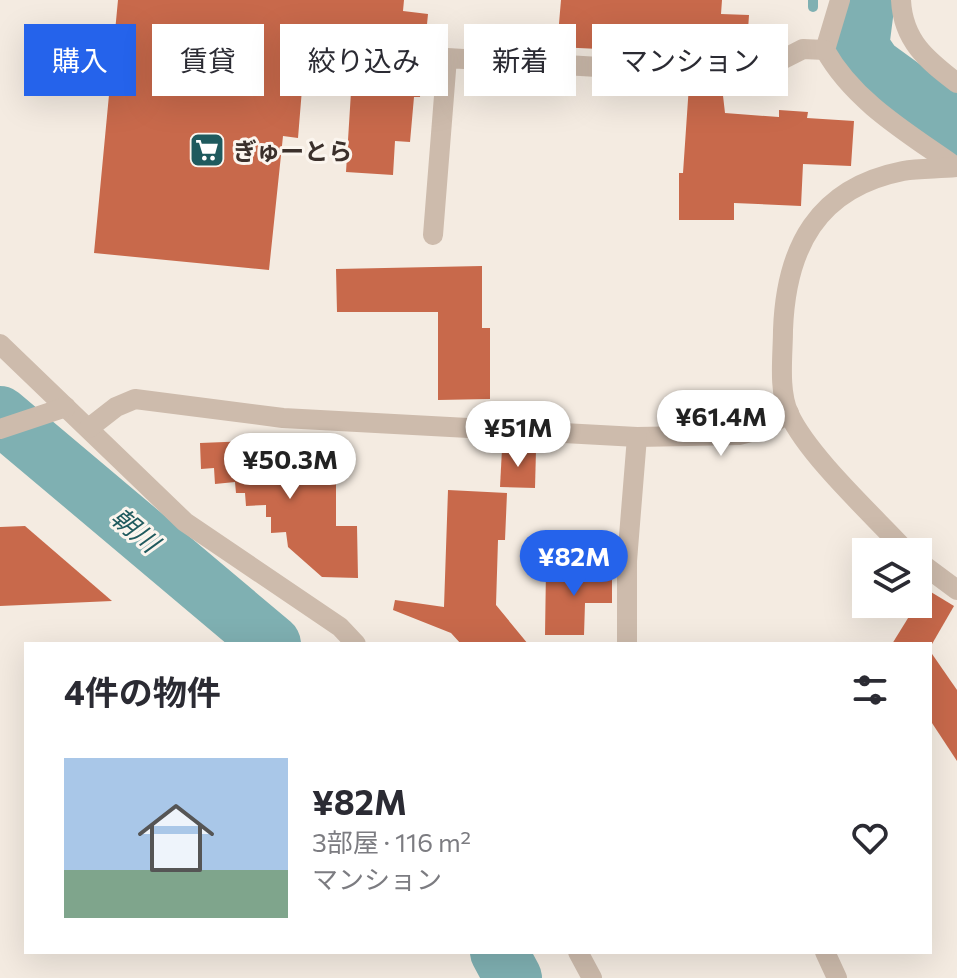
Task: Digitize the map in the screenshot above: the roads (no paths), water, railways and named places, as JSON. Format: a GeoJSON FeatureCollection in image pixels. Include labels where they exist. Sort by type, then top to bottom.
{"type":"FeatureCollection","features":[{"type":"Feature","properties":{"kind":"street"},"geometry":{"type":"LineString","coordinates":[[840,0],[825,50],[839,74],[858,94],[956,167]]}},
{"type":"Feature","properties":{"kind":"street"},"geometry":{"type":"LineString","coordinates":[[901,0],[905,27],[913,44],[957,83]]}},
{"type":"Feature","properties":{"kind":"street"},"geometry":{"type":"LineString","coordinates":[[433,235],[447,58],[750,76],[803,49],[825,50]]}},
{"type":"Feature","properties":{"kind":"street"},"geometry":{"type":"LineString","coordinates":[[894,538],[828,467],[789,413],[782,373],[784,306],[800,241],[822,214],[860,185],[906,171],[956,167]]}},
{"type":"Feature","properties":{"kind":"street"},"geometry":{"type":"LineString","coordinates":[[0,344],[185,522],[340,627],[354,642]]}},
{"type":"Feature","properties":{"kind":"street"},"geometry":{"type":"LineString","coordinates":[[89,428],[116,407],[135,399],[283,418],[637,437],[739,435],[763,429],[789,413]]}},
{"type":"Feature","properties":{"kind":"street"},"geometry":{"type":"LineString","coordinates":[[0,429],[66,407]]}},
{"type":"Feature","properties":{"kind":"street"},"geometry":{"type":"LineString","coordinates":[[627,642],[627,561],[637,437]]}},
{"type":"Feature","properties":{"kind":"street"},"geometry":{"type":"LineString","coordinates":[[932,571],[957,590]]}},
{"type":"Feature","properties":{"kind":"street"},"geometry":{"type":"LineString","coordinates":[[579,954],[592,978]]}},
{"type":"Feature","properties":{"kind":"street"},"geometry":{"type":"LineString","coordinates":[[826,954],[837,978]]}},
{"type":"Feature","properties":{"kind":"waterway"},"geometry":{"type":"LineString","coordinates":[[813,0],[813,7]]}},
{"type":"Feature","properties":{"kind":"waterway"},"geometry":{"type":"LineString","coordinates":[[866,0],[860,47],[873,66],[957,127]]}},
{"type":"Feature","properties":{"kind":"waterway","name":"朝川"},"geometry":{"type":"LineString","coordinates":[[0,415],[270,642]]}},
{"type":"Feature","properties":{"kind":"waterway","name":"朝川"},"geometry":{"type":"LineString","coordinates":[[500,954],[513,978]]}},
{"type":"Feature","properties":{"kind":"place","name":"ぎゅーとら"},"geometry":{"type":"Point","coordinates":[207,150]}}]}
